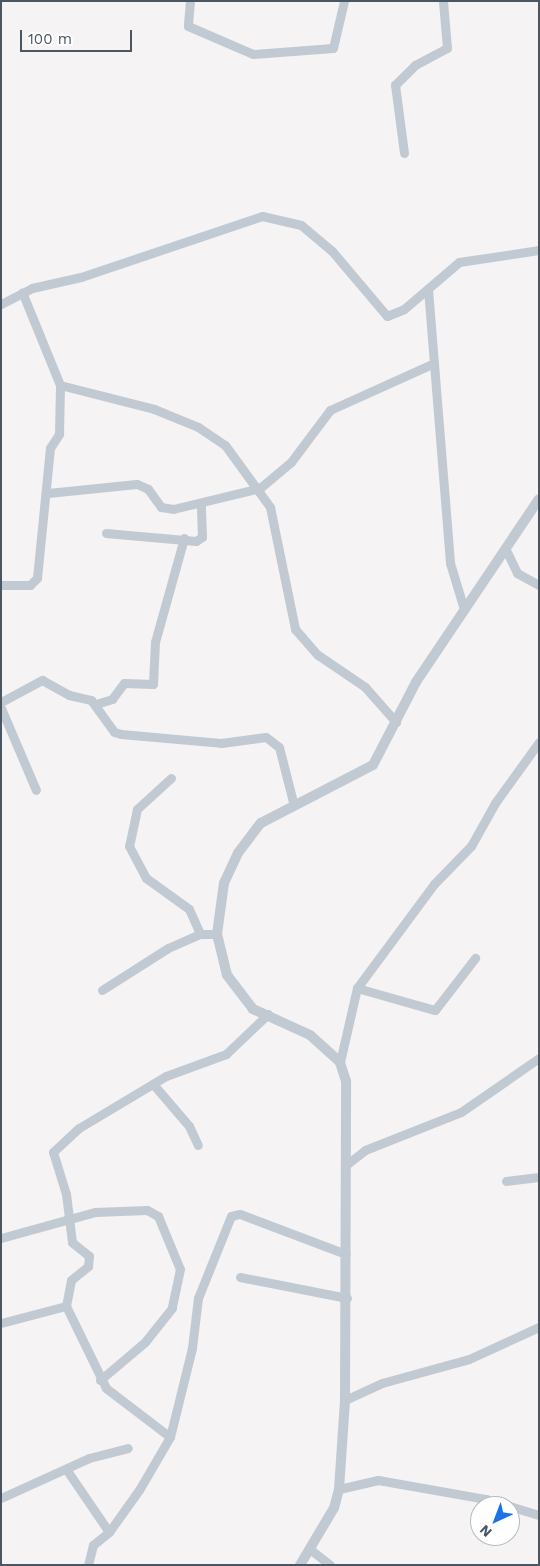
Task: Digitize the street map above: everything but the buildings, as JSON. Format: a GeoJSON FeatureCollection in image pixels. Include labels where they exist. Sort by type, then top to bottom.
{"type":"FeatureCollection","features":[{"type":"Feature","properties":{"kind":"street"},"geometry":{"type":"LineString","coordinates":[[190,1],[188,26],[253,54],[333,48],[344,1]]}},
{"type":"Feature","properties":{"kind":"street"},"geometry":{"type":"LineString","coordinates":[[404,153],[395,85],[415,65],[447,48],[443,1]]}},
{"type":"Feature","properties":{"kind":"street"},"geometry":{"type":"LineString","coordinates":[[1,304],[22,292],[269,215],[291,219],[320,240],[387,316],[428,288],[450,268],[470,258],[539,250]]}},
{"type":"Feature","properties":{"kind":"street"},"geometry":{"type":"LineString","coordinates":[[428,288],[450,563],[464,609]]}},
{"type":"Feature","properties":{"kind":"street"},"geometry":{"type":"LineString","coordinates":[[1,586],[30,585],[37,578],[48,493],[50,448],[59,434],[60,385],[22,292]]}},
{"type":"Feature","properties":{"kind":"street"},"geometry":{"type":"LineString","coordinates":[[48,493],[137,484],[165,509],[201,506],[260,488],[291,462],[330,410],[434,363]]}},
{"type":"Feature","properties":{"kind":"street"},"geometry":{"type":"LineString","coordinates":[[60,385],[154,409],[198,427],[225,445],[260,488],[270,507],[295,629],[318,655],[366,687],[396,722]]}},
{"type":"Feature","properties":{"kind":"street"},"geometry":{"type":"LineString","coordinates":[[340,1062],[310,1035],[253,1008],[239,994],[227,975],[217,934],[224,883],[238,853],[261,822],[293,802],[340,785],[373,765],[416,682],[539,499]]}},
{"type":"Feature","properties":{"kind":"street"},"geometry":{"type":"LineString","coordinates":[[106,533],[184,538],[196,541],[202,537],[201,506]]}},
{"type":"Feature","properties":{"kind":"street"},"geometry":{"type":"LineString","coordinates":[[96,704],[112,699],[124,683],[153,684],[156,636],[184,538]]}},
{"type":"Feature","properties":{"kind":"street"},"geometry":{"type":"LineString","coordinates":[[505,548],[517,573],[539,585]]}},
{"type":"Feature","properties":{"kind":"street"},"geometry":{"type":"LineString","coordinates":[[1,702],[39,679],[96,704],[114,732],[121,734],[221,743],[257,735],[273,740],[280,747],[293,802]]}},
{"type":"Feature","properties":{"kind":"street"},"geometry":{"type":"LineString","coordinates":[[1,708],[36,790]]}},
{"type":"Feature","properties":{"kind":"street"},"geometry":{"type":"LineString","coordinates":[[300,1565],[310,1550],[339,1489],[345,1400],[348,1107],[340,1062],[357,988],[434,884],[471,846],[494,804],[539,742]]}},
{"type":"Feature","properties":{"kind":"street"},"geometry":{"type":"LineString","coordinates":[[171,778],[137,808],[129,846],[146,878],[189,909],[200,934]]}},
{"type":"Feature","properties":{"kind":"street"},"geometry":{"type":"LineString","coordinates":[[102,990],[128,970],[200,934],[217,934]]}},
{"type":"Feature","properties":{"kind":"street"},"geometry":{"type":"LineString","coordinates":[[357,988],[435,1010],[475,958]]}},
{"type":"Feature","properties":{"kind":"street"},"geometry":{"type":"LineString","coordinates":[[170,1437],[100,1380],[66,1306],[71,1280],[88,1266],[89,1256],[72,1242],[66,1194],[52,1158],[55,1147],[153,1084],[177,1070],[221,1057],[250,1035],[268,1014]]}},
{"type":"Feature","properties":{"kind":"street"},"geometry":{"type":"LineString","coordinates":[[346,1165],[365,1150],[461,1112],[539,1058]]}},
{"type":"Feature","properties":{"kind":"street"},"geometry":{"type":"LineString","coordinates":[[153,1084],[189,1126],[198,1145]]}},
{"type":"Feature","properties":{"kind":"street"},"geometry":{"type":"LineString","coordinates":[[506,1181],[539,1177]]}},
{"type":"Feature","properties":{"kind":"street"},"geometry":{"type":"LineString","coordinates":[[1,1238],[95,1212],[153,1212],[180,1269],[168,1318],[100,1380]]}},
{"type":"Feature","properties":{"kind":"street"},"geometry":{"type":"LineString","coordinates":[[88,1565],[93,1545],[109,1532],[153,1471],[170,1437],[192,1348],[198,1298],[230,1216],[240,1214],[346,1254]]}},
{"type":"Feature","properties":{"kind":"street"},"geometry":{"type":"LineString","coordinates":[[240,1277],[346,1298]]}},
{"type":"Feature","properties":{"kind":"street"},"geometry":{"type":"LineString","coordinates":[[1,1323],[66,1306]]}},
{"type":"Feature","properties":{"kind":"street"},"geometry":{"type":"LineString","coordinates":[[345,1400],[382,1383],[469,1359],[539,1327]]}},
{"type":"Feature","properties":{"kind":"street"},"geometry":{"type":"LineString","coordinates":[[1,1498],[66,1468],[128,1448]]}},
{"type":"Feature","properties":{"kind":"street"},"geometry":{"type":"LineString","coordinates":[[66,1468],[109,1532]]}},
{"type":"Feature","properties":{"kind":"street"},"geometry":{"type":"LineString","coordinates":[[339,1489],[378,1480],[538,1511]]}},
{"type":"Feature","properties":{"kind":"street"},"geometry":{"type":"LineString","coordinates":[[310,1550],[330,1565]]}}]}
